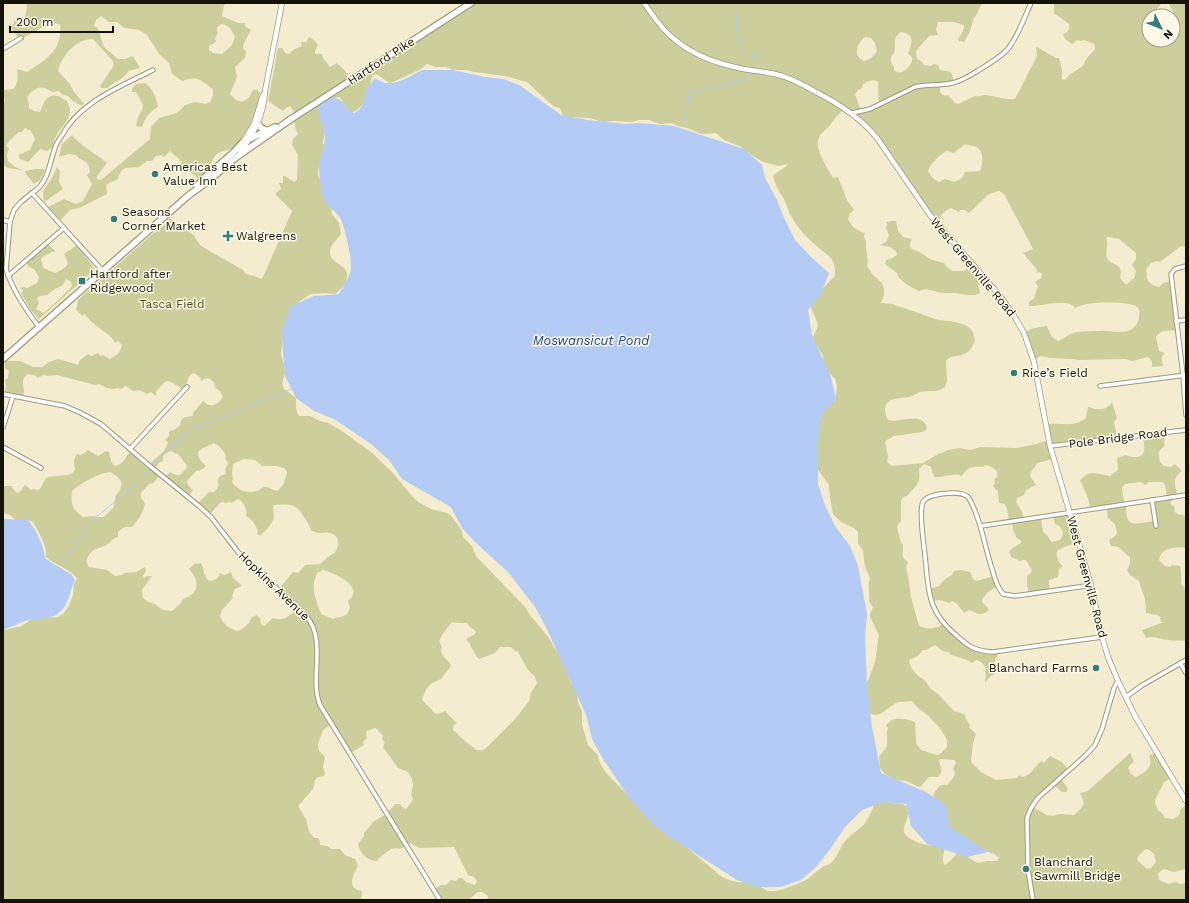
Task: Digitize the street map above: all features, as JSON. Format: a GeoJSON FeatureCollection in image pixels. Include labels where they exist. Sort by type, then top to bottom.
{"type":"FeatureCollection","features":[{"type":"Feature","properties":{"kind":"highway","name":"Hartford Pike"},"geometry":{"type":"LineString","coordinates":[[3,359],[169,212],[238,156],[291,119],[471,3]]}},
{"type":"Feature","properties":{"kind":"highway","name":"Hartford Pike"},"geometry":{"type":"LineString","coordinates":[[189,195],[204,178],[229,156],[242,142],[291,119]]}},
{"type":"Feature","properties":{"kind":"highway"},"geometry":{"type":"LineString","coordinates":[[258,124],[261,128],[268,131]]}},
{"type":"Feature","properties":{"kind":"main road"},"geometry":{"type":"LineString","coordinates":[[238,156],[258,124],[264,102],[282,3]]}},
{"type":"Feature","properties":{"kind":"main road","name":"West Greenville Road"},"geometry":{"type":"LineString","coordinates":[[644,3],[665,31],[688,49],[708,59],[724,64],[788,78],[817,92],[852,113],[873,134],[934,219],[1013,314],[1024,333],[1034,362],[1050,446],[1091,585],[1102,637],[1108,657],[1118,682],[1135,716],[1186,801]]}},
{"type":"Feature","properties":{"kind":"main road"},"geometry":{"type":"LineString","coordinates":[[242,142],[254,124],[265,91]]}},
{"type":"Feature","properties":{"kind":"street"},"geometry":{"type":"LineString","coordinates":[[852,113],[870,109],[915,87],[922,85],[952,83],[972,74],[999,57],[1010,46],[1031,3]]}},
{"type":"Feature","properties":{"kind":"street"},"geometry":{"type":"LineString","coordinates":[[3,49],[21,38]]}},
{"type":"Feature","properties":{"kind":"street"},"geometry":{"type":"LineString","coordinates":[[39,327],[30,316],[8,276],[6,269],[10,222],[14,210],[41,185],[46,178],[54,150],[62,134],[87,106],[153,70]]}},
{"type":"Feature","properties":{"kind":"street"},"geometry":{"type":"LineString","coordinates":[[32,193],[102,271]]}},
{"type":"Feature","properties":{"kind":"street"},"geometry":{"type":"LineString","coordinates":[[3,220],[10,222]]}},
{"type":"Feature","properties":{"kind":"street"},"geometry":{"type":"LineString","coordinates":[[8,276],[64,228]]}},
{"type":"Feature","properties":{"kind":"street"},"geometry":{"type":"LineString","coordinates":[[1186,266],[1179,267],[1172,271],[1171,274],[1184,375],[1186,415]]}},
{"type":"Feature","properties":{"kind":"street"},"geometry":{"type":"LineString","coordinates":[[1176,321],[1186,320]]}},
{"type":"Feature","properties":{"kind":"street"},"geometry":{"type":"LineString","coordinates":[[1100,386],[1184,375]]}},
{"type":"Feature","properties":{"kind":"street"},"geometry":{"type":"LineString","coordinates":[[130,449],[187,387]]}},
{"type":"Feature","properties":{"kind":"street","name":"Hopkins Avenue"},"geometry":{"type":"LineString","coordinates":[[3,394],[65,406],[82,413],[101,424],[211,517],[238,552],[307,617],[312,623],[317,642],[317,692],[320,705],[440,900]]}},
{"type":"Feature","properties":{"kind":"street"},"geometry":{"type":"LineString","coordinates":[[3,427],[13,396]]}},
{"type":"Feature","properties":{"kind":"street","name":"Pole Bridge Road"},"geometry":{"type":"LineString","coordinates":[[1050,446],[1186,430]]}},
{"type":"Feature","properties":{"kind":"street"},"geometry":{"type":"LineString","coordinates":[[3,447],[41,468]]}},
{"type":"Feature","properties":{"kind":"street"},"geometry":{"type":"LineString","coordinates":[[1091,585],[1015,596],[1003,594],[992,569],[980,526],[971,501],[965,495],[958,493],[934,495],[923,502],[922,520],[927,583],[934,610],[942,622],[971,647],[980,651],[993,652],[1102,637]]}},
{"type":"Feature","properties":{"kind":"street"},"geometry":{"type":"LineString","coordinates":[[980,526],[1186,495]]}},
{"type":"Feature","properties":{"kind":"street"},"geometry":{"type":"LineString","coordinates":[[1152,500],[1156,526]]}},
{"type":"Feature","properties":{"kind":"street"},"geometry":{"type":"LineString","coordinates":[[1126,697],[1141,686],[1186,660]]}},
{"type":"Feature","properties":{"kind":"street"},"geometry":{"type":"LineString","coordinates":[[1180,663],[1186,673]]}},
{"type":"Feature","properties":{"kind":"street"},"geometry":{"type":"LineString","coordinates":[[1033,900],[1028,870],[1027,819],[1029,811],[1039,797],[1095,745],[1102,729],[1114,688],[1118,682]]}},
{"type":"Feature","properties":{"kind":"green space"},"geometry":{"type":"Polygon","coordinates":[[[26,3],[228,3],[224,5],[222,16],[238,23],[245,23],[245,26],[251,30],[243,45],[243,48],[246,51],[245,58],[235,67],[237,77],[230,94],[236,100],[241,102],[249,98],[254,89],[260,92],[252,122],[240,142],[234,147],[217,154],[208,170],[199,179],[180,164],[182,162],[170,151],[164,157],[161,155],[156,156],[152,161],[147,161],[139,167],[125,168],[121,171],[117,180],[106,185],[107,194],[79,208],[70,210],[61,220],[48,207],[64,199],[76,204],[83,201],[92,184],[87,175],[90,172],[86,162],[76,155],[69,154],[59,157],[62,144],[72,135],[80,143],[107,163],[97,176],[97,179],[101,180],[150,139],[151,127],[159,118],[178,112],[185,105],[195,102],[206,104],[210,102],[213,95],[213,89],[195,78],[182,81],[172,74],[169,63],[159,54],[147,35],[139,30],[124,28],[117,22],[109,22],[101,16],[96,20],[94,26],[98,28],[104,47],[118,59],[125,59],[133,56],[140,68],[128,71],[124,76],[108,88],[101,88],[100,86],[114,65],[112,60],[93,39],[76,45],[66,54],[58,71],[69,83],[84,104],[80,105],[72,101],[68,96],[63,95],[59,91],[52,92],[41,87],[33,91],[27,97],[29,108],[40,112],[48,97],[54,95],[67,101],[70,109],[69,115],[56,136],[53,147],[47,151],[40,149],[28,162],[20,159],[18,155],[30,150],[35,139],[31,131],[25,128],[22,132],[19,132],[6,146],[9,148],[7,155],[8,161],[15,167],[22,170],[8,168],[3,165],[3,108],[5,99],[3,91],[14,88],[18,74],[17,69],[27,72],[41,63],[52,53],[59,41],[60,34],[60,25],[52,22],[19,40],[10,27],[14,24],[14,20],[20,20],[25,17],[27,6],[26,3]],[[221,24],[217,27],[218,32],[215,39],[216,42],[209,46],[209,50],[213,53],[222,54],[232,45],[235,37],[230,28],[221,24]]]}},
{"type":"Feature","properties":{"kind":"green space","name":"Tasca Field"},"geometry":{"type":"Polygon","coordinates":[[[469,3],[982,3],[964,42],[959,41],[958,39],[963,31],[964,25],[953,22],[938,22],[936,29],[938,35],[929,36],[916,51],[917,59],[924,65],[938,65],[940,70],[951,72],[954,81],[940,84],[940,93],[945,96],[948,95],[955,103],[958,104],[975,96],[984,95],[1015,99],[1037,56],[1037,47],[1056,58],[1059,58],[1062,70],[1062,79],[1065,80],[1069,75],[1083,66],[1086,59],[1095,49],[1094,44],[1084,40],[1077,40],[1072,44],[1065,39],[1063,34],[1069,30],[1069,24],[1054,14],[1054,3],[1160,3],[1161,4],[1158,8],[1141,8],[1141,48],[1181,48],[1181,8],[1171,8],[1168,3],[1186,3],[1186,247],[1181,246],[1160,262],[1157,261],[1151,263],[1146,270],[1147,279],[1154,286],[1159,287],[1163,283],[1172,281],[1177,330],[1162,332],[1156,337],[1159,351],[1165,353],[1162,358],[1163,366],[1152,367],[1152,361],[1148,357],[1132,361],[1126,359],[1078,360],[1041,356],[1034,360],[1024,333],[1029,330],[1047,326],[1052,337],[1058,341],[1077,332],[1124,332],[1132,329],[1138,322],[1140,313],[1139,309],[1134,305],[1113,302],[1091,303],[1075,308],[1066,303],[1029,306],[1029,302],[1034,298],[1038,286],[1035,282],[1041,278],[1042,274],[1039,272],[1036,273],[1038,271],[1023,253],[1033,249],[1004,194],[999,191],[989,194],[969,213],[964,210],[960,210],[959,212],[951,208],[945,211],[936,222],[878,139],[846,109],[839,114],[821,134],[818,139],[818,145],[824,162],[833,178],[838,177],[847,200],[854,210],[850,213],[848,219],[855,228],[865,233],[864,236],[868,261],[867,266],[872,274],[882,283],[884,289],[884,295],[881,303],[893,304],[934,319],[964,324],[972,331],[975,341],[970,350],[966,353],[949,358],[946,361],[947,381],[945,387],[936,391],[921,392],[909,397],[894,399],[886,404],[885,411],[888,420],[921,420],[927,428],[922,432],[894,436],[885,441],[888,456],[887,462],[892,466],[923,463],[938,454],[959,448],[970,450],[981,447],[1016,448],[1037,444],[1048,440],[1045,425],[1076,423],[1086,418],[1088,407],[1095,409],[1105,408],[1112,402],[1117,418],[1114,422],[1117,436],[1074,441],[1050,446],[1053,459],[1037,463],[1030,476],[1036,485],[1026,490],[1024,495],[1017,498],[1016,502],[1024,519],[1041,518],[1043,532],[1052,542],[1060,540],[1063,533],[1060,527],[1055,524],[1053,516],[1069,512],[1078,543],[1064,547],[1057,551],[1058,559],[1063,566],[1059,569],[1058,577],[1049,580],[1049,592],[1029,594],[1027,576],[1032,570],[1026,560],[1020,561],[1011,557],[1009,551],[1021,543],[1021,541],[1016,537],[1012,522],[1009,521],[1005,504],[999,503],[998,492],[993,486],[995,483],[994,480],[998,475],[994,468],[985,465],[983,467],[970,468],[961,477],[960,475],[950,475],[934,477],[931,467],[924,464],[919,469],[918,484],[901,500],[901,522],[897,527],[900,540],[903,545],[903,557],[908,562],[906,567],[911,597],[919,626],[931,628],[943,624],[951,632],[979,651],[999,651],[994,664],[995,674],[985,682],[986,669],[981,662],[976,660],[972,663],[951,655],[949,652],[942,651],[935,645],[923,650],[918,656],[909,660],[913,670],[917,675],[926,681],[930,688],[954,711],[964,714],[970,726],[969,727],[976,734],[973,743],[971,762],[981,772],[996,780],[1017,778],[1020,775],[1022,777],[1028,775],[1041,761],[1044,763],[1050,756],[1062,762],[1068,769],[1060,777],[1068,789],[1066,792],[1062,792],[1053,784],[1031,804],[1031,806],[1047,815],[1074,815],[1083,805],[1083,800],[1080,793],[1088,791],[1130,753],[1134,762],[1128,768],[1131,774],[1136,777],[1148,769],[1150,763],[1149,756],[1156,752],[1172,778],[1164,782],[1155,800],[1158,810],[1165,818],[1173,819],[1179,815],[1181,809],[1186,805],[1186,869],[1174,872],[1164,869],[1158,873],[1159,880],[1168,884],[1176,882],[1180,884],[1186,883],[1186,900],[487,900],[488,896],[484,893],[478,892],[469,899],[463,901],[440,900],[434,889],[442,885],[446,885],[451,880],[456,881],[459,878],[462,878],[466,882],[475,885],[477,881],[474,877],[468,875],[454,847],[419,848],[410,843],[400,849],[391,849],[377,861],[370,860],[364,856],[360,850],[358,844],[364,836],[364,833],[374,821],[387,814],[387,812],[395,804],[400,804],[406,809],[411,803],[413,799],[411,794],[413,785],[412,779],[408,772],[398,768],[383,747],[385,742],[382,739],[383,736],[377,729],[375,728],[367,731],[367,738],[363,742],[364,745],[350,753],[332,724],[323,730],[318,744],[319,751],[325,757],[323,767],[325,773],[324,776],[318,777],[315,780],[313,789],[298,806],[306,819],[309,832],[314,838],[318,838],[320,845],[327,846],[332,849],[340,849],[345,855],[355,859],[358,866],[354,873],[352,884],[357,890],[362,891],[361,900],[3,900],[3,628],[5,630],[20,627],[33,618],[58,617],[63,614],[69,606],[73,595],[74,584],[77,578],[46,557],[46,550],[42,539],[33,522],[28,520],[27,522],[18,522],[10,515],[3,513],[3,487],[11,486],[16,492],[19,493],[25,485],[31,490],[40,489],[46,478],[71,474],[75,470],[74,460],[77,454],[81,455],[88,450],[98,456],[106,451],[109,452],[111,462],[115,466],[123,462],[130,451],[148,465],[165,449],[168,442],[165,440],[169,436],[169,432],[176,429],[180,425],[183,418],[193,416],[193,413],[203,401],[209,405],[214,405],[223,397],[220,391],[215,388],[215,384],[211,380],[206,378],[201,381],[200,377],[194,373],[191,374],[183,389],[171,382],[166,381],[156,391],[156,396],[151,392],[147,394],[139,390],[133,391],[126,386],[121,389],[114,389],[107,388],[99,384],[95,385],[57,375],[44,375],[37,378],[36,376],[28,374],[23,380],[24,392],[22,398],[4,395],[6,386],[5,380],[8,378],[9,371],[5,368],[4,361],[20,361],[33,367],[42,367],[49,362],[58,359],[78,365],[80,360],[88,354],[91,356],[98,353],[101,356],[103,355],[110,359],[119,353],[122,345],[118,341],[115,343],[111,337],[96,326],[84,314],[83,316],[76,310],[78,300],[150,236],[168,222],[169,218],[195,236],[201,246],[243,270],[246,274],[261,279],[292,211],[276,195],[276,193],[281,189],[279,183],[283,183],[283,176],[294,182],[297,180],[298,155],[292,145],[293,139],[298,134],[292,117],[296,114],[290,106],[283,111],[268,101],[278,48],[282,48],[285,53],[289,54],[293,50],[302,46],[301,42],[306,42],[309,37],[318,45],[315,54],[322,54],[323,58],[330,67],[337,63],[346,72],[350,80],[469,3]],[[901,32],[896,37],[895,50],[891,57],[891,63],[894,70],[897,72],[903,72],[911,64],[912,57],[908,54],[912,40],[909,35],[901,32]],[[865,37],[857,49],[858,56],[864,61],[872,58],[877,51],[875,43],[871,38],[865,37]],[[427,64],[421,69],[391,83],[378,75],[373,75],[365,101],[350,114],[340,97],[328,99],[320,106],[325,124],[323,143],[326,149],[318,170],[318,175],[331,207],[332,214],[339,223],[341,234],[332,245],[330,253],[333,260],[346,270],[347,278],[341,289],[335,294],[311,294],[300,301],[294,308],[283,338],[281,354],[285,373],[282,384],[284,389],[296,398],[296,410],[299,416],[310,416],[339,429],[371,452],[393,473],[418,502],[431,509],[447,513],[451,516],[462,531],[463,537],[472,546],[476,556],[525,607],[564,661],[570,681],[577,693],[578,703],[582,711],[582,724],[588,745],[597,754],[601,765],[607,774],[645,812],[722,877],[738,882],[754,881],[765,890],[769,891],[778,891],[809,878],[822,867],[832,862],[849,837],[865,823],[876,800],[904,804],[907,807],[908,814],[904,833],[918,843],[945,848],[943,859],[945,865],[961,849],[968,858],[978,863],[997,861],[999,858],[994,854],[956,836],[938,811],[933,796],[938,788],[942,785],[947,785],[953,777],[955,773],[953,769],[956,762],[954,760],[940,759],[939,761],[942,771],[938,777],[929,777],[919,787],[906,781],[895,780],[885,774],[880,768],[879,757],[887,746],[888,728],[886,725],[892,720],[902,719],[915,722],[916,743],[921,750],[937,755],[940,754],[947,747],[947,740],[940,728],[912,701],[896,703],[877,715],[869,713],[863,689],[875,662],[879,635],[870,617],[873,607],[869,601],[870,578],[865,567],[863,551],[858,543],[858,532],[854,528],[841,522],[833,514],[829,485],[814,464],[812,436],[824,408],[835,401],[837,386],[835,379],[824,367],[823,356],[814,341],[813,337],[818,326],[809,303],[835,276],[835,268],[830,257],[809,239],[799,228],[790,214],[776,185],[773,176],[788,164],[779,166],[763,162],[739,146],[724,140],[716,133],[701,134],[671,123],[660,124],[649,120],[632,122],[603,122],[589,118],[566,117],[562,115],[560,108],[553,106],[527,82],[505,76],[467,70],[453,70],[446,67],[435,67],[427,64]],[[875,80],[868,81],[863,84],[862,88],[855,94],[861,111],[880,104],[878,96],[878,82],[875,80]],[[965,144],[954,153],[947,151],[941,154],[931,165],[928,171],[935,180],[939,182],[945,179],[954,182],[961,178],[965,172],[980,171],[982,159],[978,148],[965,144]],[[1106,238],[1107,258],[1111,263],[1119,267],[1121,273],[1120,278],[1126,285],[1134,278],[1136,271],[1132,265],[1136,259],[1136,253],[1119,239],[1106,238]],[[214,443],[198,452],[198,454],[199,458],[206,466],[201,470],[196,471],[187,481],[188,485],[193,490],[188,497],[164,478],[170,472],[180,475],[187,466],[179,455],[171,451],[168,452],[163,456],[163,461],[154,469],[160,475],[141,493],[141,498],[145,503],[139,519],[132,527],[121,529],[118,532],[118,537],[113,539],[109,544],[93,551],[88,556],[86,561],[89,567],[107,570],[115,576],[122,575],[124,573],[136,572],[145,567],[146,570],[143,576],[144,578],[147,576],[152,576],[142,590],[143,598],[164,610],[172,611],[183,599],[193,594],[196,587],[196,582],[189,569],[196,563],[201,563],[204,574],[209,581],[216,579],[220,573],[225,575],[231,572],[233,578],[242,586],[235,589],[232,596],[233,598],[222,610],[220,616],[227,626],[238,631],[243,629],[250,622],[252,617],[257,615],[261,624],[264,626],[273,618],[286,618],[296,609],[278,590],[293,572],[298,573],[305,565],[320,564],[335,553],[338,544],[337,538],[333,534],[311,531],[301,512],[292,505],[274,505],[274,519],[260,536],[257,534],[258,531],[253,522],[246,516],[245,507],[239,499],[232,503],[220,503],[209,515],[197,504],[209,492],[214,492],[217,489],[219,484],[217,481],[220,476],[226,474],[225,470],[228,463],[224,452],[214,443]],[[244,459],[233,464],[232,482],[243,491],[249,492],[257,491],[263,487],[268,487],[277,491],[283,485],[287,472],[284,468],[276,466],[262,466],[255,460],[244,459]],[[110,472],[85,481],[72,491],[74,509],[83,517],[104,517],[113,508],[116,495],[122,484],[114,474],[110,472]],[[323,570],[317,573],[314,594],[321,614],[333,619],[347,614],[350,608],[348,601],[352,597],[354,591],[348,583],[336,575],[323,570]],[[452,622],[439,641],[442,647],[441,651],[451,666],[441,679],[432,683],[426,689],[422,700],[434,713],[438,714],[445,711],[457,723],[453,726],[453,730],[476,750],[485,749],[516,718],[529,701],[531,693],[537,683],[535,677],[528,670],[518,652],[511,647],[500,647],[495,653],[479,659],[466,639],[476,632],[467,623],[452,622]],[[1148,849],[1144,850],[1137,858],[1138,861],[1147,869],[1151,868],[1156,862],[1154,854],[1148,849]]]}},
{"type":"Feature","properties":{"kind":"green space"},"geometry":{"type":"Polygon","coordinates":[[[145,83],[154,94],[158,107],[152,111],[144,121],[142,127],[136,126],[143,105],[136,92],[132,92],[132,89],[136,84],[145,83]]]}},
{"type":"Feature","properties":{"kind":"green space"},"geometry":{"type":"Polygon","coordinates":[[[57,167],[60,171],[59,182],[63,189],[44,202],[43,191],[52,178],[57,167]]]}},
{"type":"Feature","properties":{"kind":"green space"},"geometry":{"type":"Polygon","coordinates":[[[43,169],[45,171],[39,181],[34,184],[25,171],[43,169]]]}},
{"type":"Feature","properties":{"kind":"green space"},"geometry":{"type":"Polygon","coordinates":[[[896,221],[898,231],[903,237],[912,239],[910,247],[912,249],[932,260],[944,263],[952,271],[964,271],[972,265],[985,280],[978,285],[980,293],[968,295],[942,293],[925,289],[919,291],[909,286],[899,278],[897,273],[885,264],[886,260],[897,255],[896,251],[890,247],[880,245],[887,241],[889,235],[886,228],[886,222],[896,221]]]}},
{"type":"Feature","properties":{"kind":"green space"},"geometry":{"type":"Polygon","coordinates":[[[46,242],[56,252],[52,252],[41,259],[43,268],[55,273],[64,268],[68,263],[64,254],[77,245],[95,269],[39,319],[30,309],[21,293],[23,291],[21,288],[27,288],[37,283],[39,278],[35,270],[28,266],[25,260],[46,242]],[[66,279],[63,285],[47,295],[38,297],[37,299],[39,303],[36,309],[44,313],[70,289],[72,286],[71,282],[66,279]]]}},
{"type":"Feature","properties":{"kind":"green space"},"geometry":{"type":"Polygon","coordinates":[[[1165,432],[1164,447],[1159,453],[1160,462],[1164,466],[1171,467],[1175,464],[1182,471],[1176,478],[1175,484],[1177,493],[1170,503],[1174,507],[1175,512],[1186,516],[1186,548],[1166,550],[1160,556],[1159,560],[1165,566],[1180,566],[1181,584],[1186,589],[1186,641],[1166,640],[1152,637],[1146,638],[1142,630],[1164,622],[1161,622],[1161,617],[1157,615],[1146,613],[1145,598],[1139,581],[1130,575],[1127,570],[1130,564],[1130,557],[1119,548],[1111,546],[1109,540],[1117,533],[1115,524],[1108,518],[1106,505],[1090,507],[1088,498],[1080,480],[1090,473],[1110,476],[1118,470],[1117,458],[1126,455],[1136,457],[1143,454],[1143,434],[1165,432]],[[1149,482],[1145,485],[1143,483],[1125,484],[1122,488],[1124,502],[1126,503],[1127,518],[1130,522],[1137,524],[1156,521],[1153,500],[1167,497],[1165,485],[1162,482],[1149,482]]]}},
{"type":"Feature","properties":{"kind":"green space"},"geometry":{"type":"Polygon","coordinates":[[[961,570],[970,572],[973,579],[977,581],[994,576],[998,586],[988,592],[982,599],[982,602],[988,608],[986,613],[979,614],[970,610],[965,613],[956,603],[952,601],[949,603],[940,600],[932,601],[929,589],[939,586],[945,579],[952,575],[954,571],[961,570]]]}},
{"type":"Feature","properties":{"kind":"water","name":"Moswansicut Pond"},"geometry":{"type":"Polygon","coordinates":[[[422,70],[453,70],[485,77],[504,79],[521,86],[561,115],[588,120],[626,124],[639,123],[674,126],[744,149],[762,165],[765,178],[795,240],[829,273],[821,294],[808,310],[812,335],[831,377],[836,399],[821,416],[818,438],[818,484],[825,505],[835,526],[850,546],[858,566],[867,614],[865,637],[867,686],[872,727],[881,773],[926,792],[946,805],[950,827],[988,852],[967,857],[927,844],[911,826],[906,804],[883,802],[862,810],[845,827],[817,866],[801,880],[780,887],[758,887],[737,880],[662,832],[630,799],[603,759],[592,739],[586,715],[546,627],[535,607],[508,572],[462,528],[451,507],[402,479],[389,460],[371,444],[334,419],[314,411],[296,398],[285,376],[283,352],[282,329],[291,306],[314,296],[339,294],[351,269],[348,242],[344,226],[339,216],[329,206],[323,197],[322,192],[319,168],[325,136],[319,112],[319,105],[331,98],[336,98],[341,100],[351,112],[354,113],[361,108],[367,89],[375,78],[387,83],[392,83],[405,79],[422,70]]]}},
{"type":"Feature","properties":{"kind":"water"},"geometry":{"type":"Polygon","coordinates":[[[3,519],[28,520],[39,538],[46,559],[72,575],[75,580],[64,608],[58,614],[46,618],[29,620],[3,630],[3,519]]]}},
{"type":"Feature","properties":{"kind":"waterway"},"geometry":{"type":"LineString","coordinates":[[738,3],[736,24],[741,52],[743,54],[755,53],[753,66]]}},
{"type":"Feature","properties":{"kind":"waterway"},"geometry":{"type":"LineString","coordinates":[[684,121],[687,112],[689,94],[706,88],[741,81],[750,77],[751,74]]}},
{"type":"Feature","properties":{"kind":"waterway"},"geometry":{"type":"LineString","coordinates":[[152,465],[178,441],[198,427],[291,389]]}},
{"type":"Feature","properties":{"kind":"waterway"},"geometry":{"type":"LineString","coordinates":[[64,561],[89,523],[129,490],[144,476],[149,469]]}},
{"type":"Feature","properties":{"kind":"place","name":"Americas Best Value Inn"},"geometry":{"type":"Point","coordinates":[155,174]}},
{"type":"Feature","properties":{"kind":"place","name":"Seasons Corner Market"},"geometry":{"type":"Point","coordinates":[114,219]}},
{"type":"Feature","properties":{"kind":"place","name":"Walgreens"},"geometry":{"type":"Point","coordinates":[228,236]}},
{"type":"Feature","properties":{"kind":"place","name":"Hartford after Ridgewood"},"geometry":{"type":"Point","coordinates":[82,281]}},
{"type":"Feature","properties":{"kind":"place","name":"Rice’s Field"},"geometry":{"type":"Point","coordinates":[1014,373]}},
{"type":"Feature","properties":{"kind":"place","name":"Blanchard Farms"},"geometry":{"type":"Point","coordinates":[1096,668]}},
{"type":"Feature","properties":{"kind":"place","name":"Blanchard Sawmill Bridge"},"geometry":{"type":"Point","coordinates":[1026,869]}}]}
